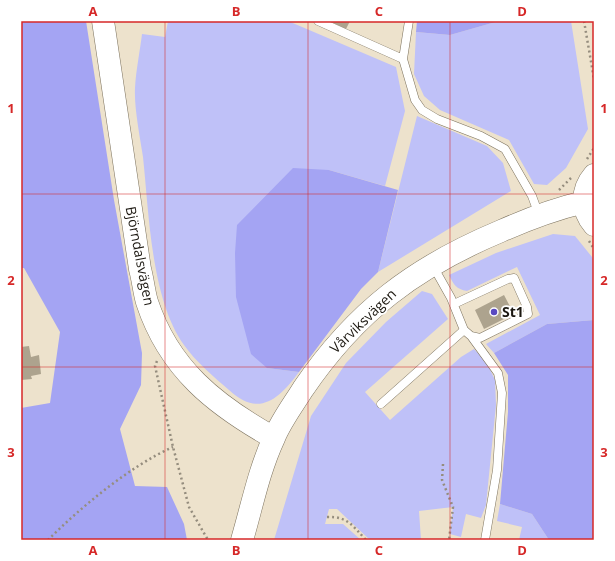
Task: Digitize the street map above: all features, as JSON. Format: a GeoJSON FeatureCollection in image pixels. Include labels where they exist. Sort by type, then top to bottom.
{"type":"FeatureCollection","features":[{"type":"Feature","properties":{"kind":"street","name":"Björndalsvägen"},"geometry":{"type":"LineString","coordinates":[[102,21],[147,301],[158,332],[168,350],[183,370],[204,391],[239,419],[274,438]]}},
{"type":"Feature","properties":{"kind":"street"},"geometry":{"type":"LineString","coordinates":[[594,175],[586,188],[584,202],[587,215],[594,225]]}},
{"type":"Feature","properties":{"kind":"street","name":"Vårviksvägen"},"geometry":{"type":"LineString","coordinates":[[242,540],[274,438],[290,409],[320,365],[339,342],[368,312],[400,285],[432,264],[468,245],[539,216],[584,202]]}},
{"type":"Feature","properties":{"kind":"lane"},"geometry":{"type":"LineString","coordinates":[[318,21],[403,59]]}},
{"type":"Feature","properties":{"kind":"lane"},"geometry":{"type":"LineString","coordinates":[[409,21],[403,59],[415,100],[422,110],[437,119],[481,136],[505,149],[532,196],[539,216]]}},
{"type":"Feature","properties":{"kind":"lane"},"geometry":{"type":"LineString","coordinates":[[432,264],[454,304],[464,330],[471,336],[498,373],[502,393],[497,470],[485,540]]}},
{"type":"Feature","properties":{"kind":"lane"},"geometry":{"type":"LineString","coordinates":[[454,304],[508,278],[514,278],[527,306],[528,314],[480,338],[471,336]]}},
{"type":"Feature","properties":{"kind":"lane"},"geometry":{"type":"LineString","coordinates":[[381,404],[464,330]]}},
{"type":"Feature","properties":{"kind":"path"},"geometry":{"type":"LineString","coordinates":[[584,21],[594,79]]}},
{"type":"Feature","properties":{"kind":"path"},"geometry":{"type":"LineString","coordinates":[[168,350],[159,356],[155,366],[173,447],[189,507],[208,540]]}},
{"type":"Feature","properties":{"kind":"path"},"geometry":{"type":"LineString","coordinates":[[48,540],[90,503],[136,467],[173,447]]}},
{"type":"Feature","properties":{"kind":"path"},"geometry":{"type":"LineString","coordinates":[[443,464],[442,480],[453,507],[449,540]]}},
{"type":"Feature","properties":{"kind":"path"},"geometry":{"type":"LineString","coordinates":[[327,517],[339,517],[352,526],[366,540]]}},
{"type":"Feature","properties":{"kind":"shaded area"},"geometry":{"type":"Polygon","coordinates":[[[21,21],[86,21],[114,200],[142,353],[141,385],[120,429],[135,486],[167,487],[184,524],[187,540],[21,540],[21,408],[50,403],[60,332],[24,268],[21,268],[21,21]]]}},
{"type":"Feature","properties":{"kind":"shaded area"},"geometry":{"type":"Polygon","coordinates":[[[168,21],[288,21],[396,67],[405,111],[385,186],[329,170],[267,368],[299,372],[284,390],[268,402],[259,404],[250,403],[240,398],[211,375],[194,357],[184,345],[173,326],[158,280],[153,255],[143,157],[136,113],[135,88],[142,34],[165,37],[168,21]]]}},
{"type":"Feature","properties":{"kind":"shaded area"},"geometry":{"type":"Polygon","coordinates":[[[417,21],[499,21],[450,35],[416,32],[417,21]]]}},
{"type":"Feature","properties":{"kind":"shaded area"},"geometry":{"type":"Polygon","coordinates":[[[499,21],[571,21],[588,129],[566,168],[547,185],[534,184],[509,140],[440,110],[424,96],[414,74],[416,32],[450,35],[499,21]]]}},
{"type":"Feature","properties":{"kind":"shaded area"},"geometry":{"type":"Polygon","coordinates":[[[417,116],[487,146],[503,163],[511,191],[378,272],[417,116]]]}},
{"type":"Feature","properties":{"kind":"shaded area"},"geometry":{"type":"Polygon","coordinates":[[[293,168],[329,170],[398,190],[378,272],[361,289],[299,372],[267,368],[251,354],[236,297],[235,253],[237,225],[293,168]]]}},
{"type":"Feature","properties":{"kind":"shaded area"},"geometry":{"type":"Polygon","coordinates":[[[553,234],[575,236],[594,261],[594,320],[547,324],[494,353],[486,344],[540,315],[517,267],[467,291],[456,286],[449,275],[496,253],[553,234]]]}},
{"type":"Feature","properties":{"kind":"shaded area"},"geometry":{"type":"Polygon","coordinates":[[[422,291],[432,294],[448,319],[365,392],[390,420],[461,357],[474,349],[486,361],[495,380],[496,405],[486,505],[481,518],[466,514],[461,537],[450,534],[453,507],[419,511],[421,540],[370,540],[337,509],[329,509],[325,524],[343,524],[361,540],[274,540],[311,416],[346,363],[386,322],[422,291]]]}},
{"type":"Feature","properties":{"kind":"shaded area"},"geometry":{"type":"Polygon","coordinates":[[[594,320],[594,540],[549,540],[532,514],[500,504],[508,412],[508,375],[494,353],[547,324],[594,320]]]}},
{"type":"Feature","properties":{"kind":"shaded area"},"geometry":{"type":"Polygon","coordinates":[[[500,504],[532,514],[549,540],[519,540],[522,527],[497,521],[500,504]]]}},
{"type":"Feature","properties":{"kind":"building"},"geometry":{"type":"Polygon","coordinates":[[[329,21],[350,21],[346,29],[329,21]]]}},
{"type":"Feature","properties":{"kind":"building","name":"St1"},"geometry":{"type":"Polygon","coordinates":[[[504,295],[514,314],[484,329],[475,310],[504,295]]]}},
{"type":"Feature","properties":{"kind":"building"},"geometry":{"type":"Polygon","coordinates":[[[29,346],[31,357],[39,355],[41,374],[31,376],[32,379],[21,380],[21,347],[29,346]]]}},
{"type":"Feature","properties":{"kind":"place","name":"St1"},"geometry":{"type":"Point","coordinates":[494,312]}}]}
